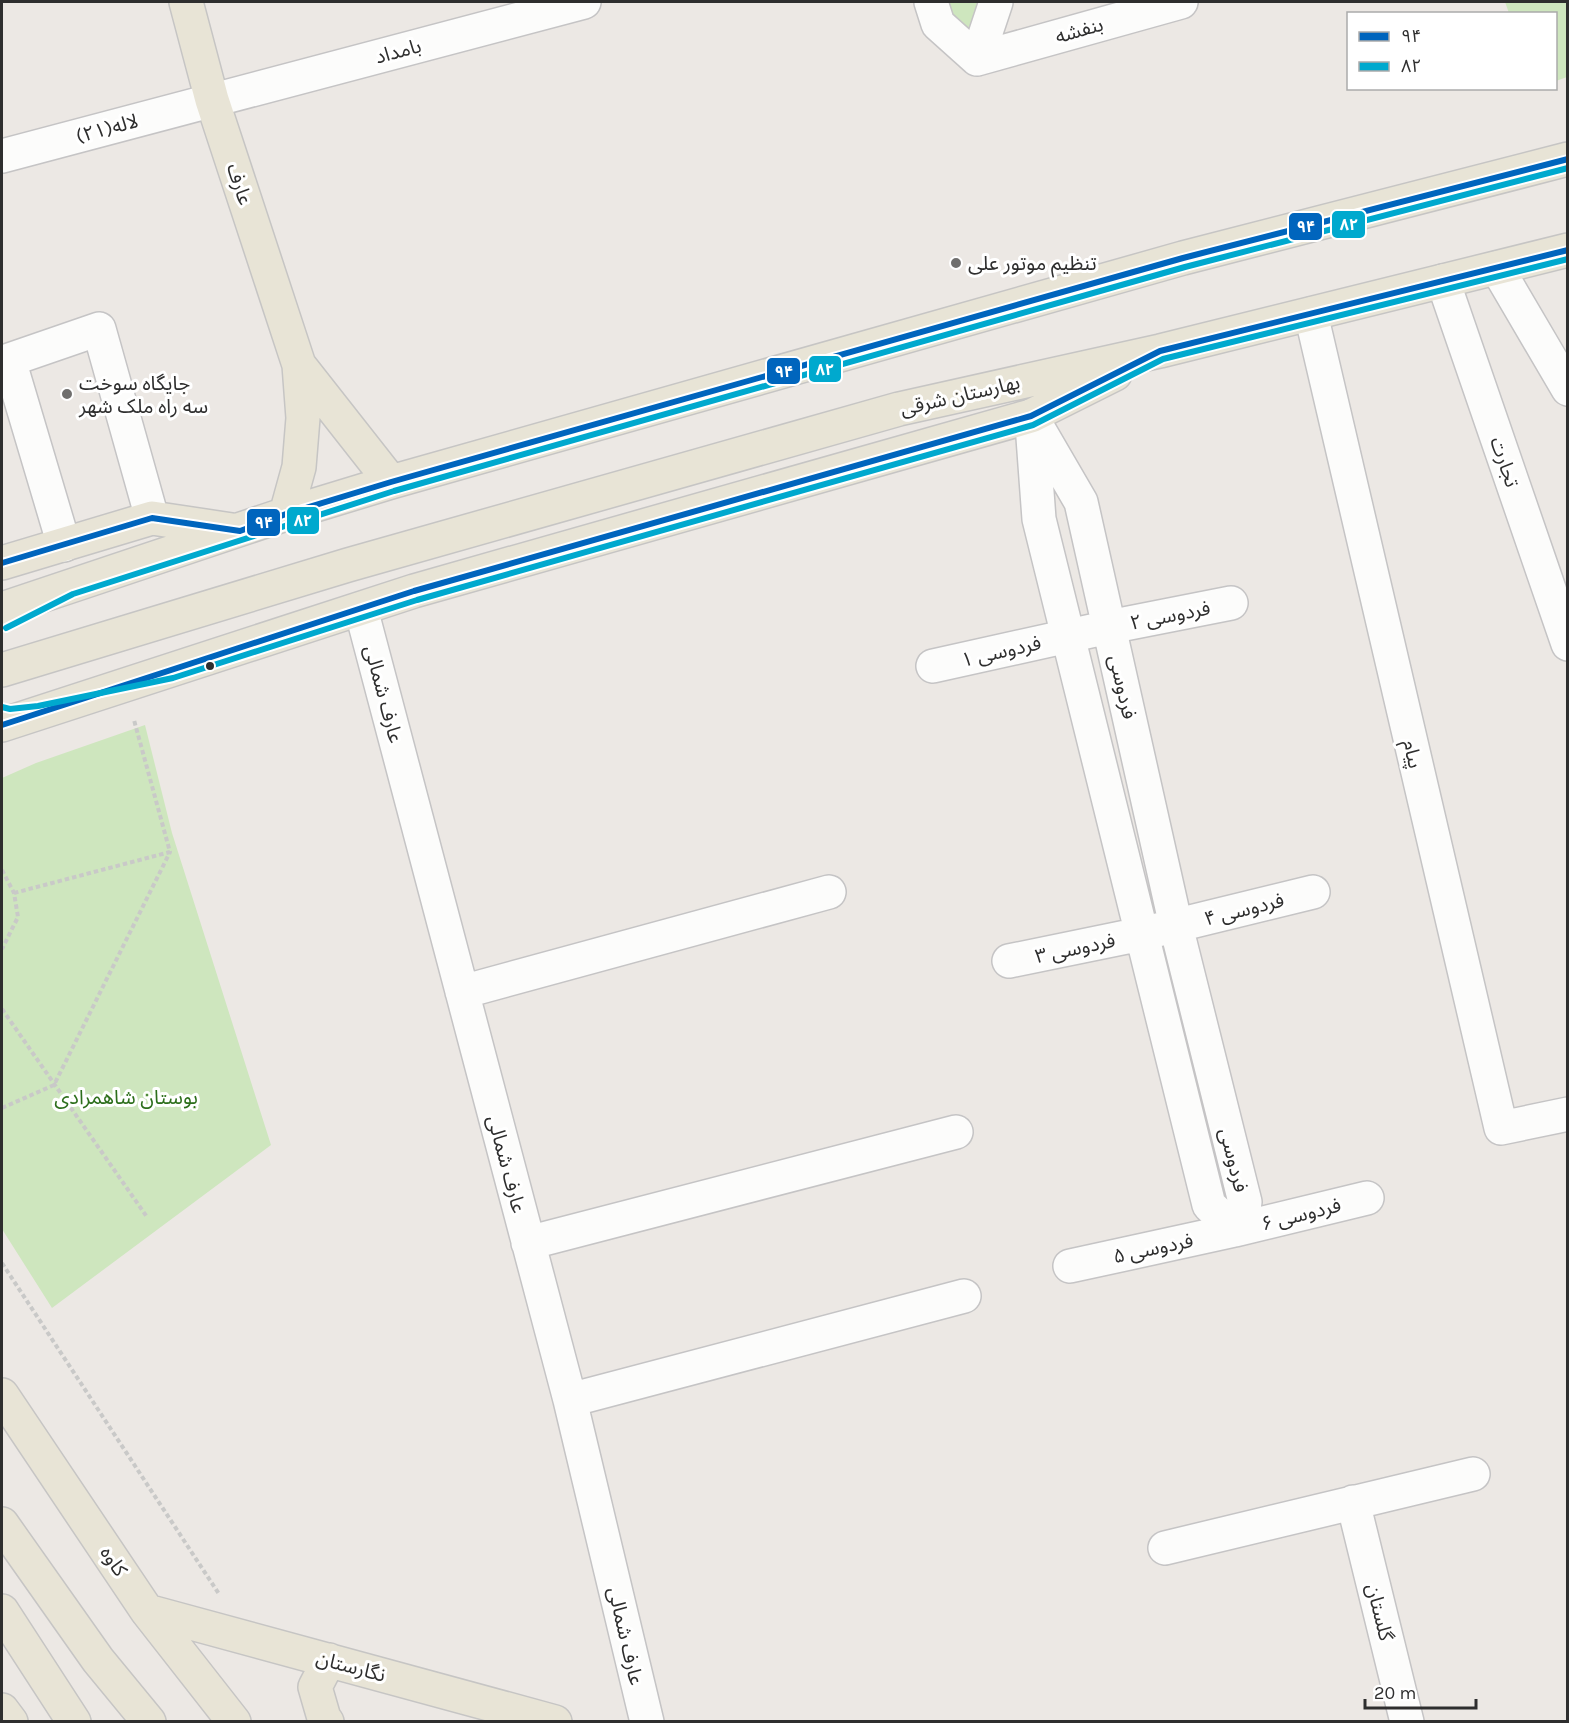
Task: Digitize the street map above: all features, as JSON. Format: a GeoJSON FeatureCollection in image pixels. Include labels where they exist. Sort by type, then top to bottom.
{"type":"FeatureCollection","features":[{"type":"Feature","properties":{"kind":"main road","name":"عارف"},"geometry":{"type":"LineString","coordinates":[[186,2],[212,100],[299,365]]}},
{"type":"Feature","properties":{"kind":"main road"},"geometry":{"type":"LineString","coordinates":[[2,609],[286,514],[391,482],[1183,258],[1568,159]]}},
{"type":"Feature","properties":{"kind":"main road","name":"بهارستان شرقی"},"geometry":{"type":"LineString","coordinates":[[2,670],[348,565],[899,409],[1160,351],[1568,250]]}},
{"type":"Feature","properties":{"kind":"main road","name":"بهارستان شرقی"},"geometry":{"type":"LineString","coordinates":[[2,724],[425,588],[1031,416],[1160,351]]}},
{"type":"Feature","properties":{"kind":"main road"},"geometry":{"type":"LineString","coordinates":[[299,365],[391,482]]}},
{"type":"Feature","properties":{"kind":"main road"},"geometry":{"type":"LineString","coordinates":[[286,514],[299,467],[303,418],[299,365]]}},
{"type":"Feature","properties":{"kind":"main road"},"geometry":{"type":"LineString","coordinates":[[2,563],[152,518],[240,531]]}},
{"type":"Feature","properties":{"kind":"main road"},"geometry":{"type":"LineString","coordinates":[[2,620],[70,586]]}},
{"type":"Feature","properties":{"kind":"main road"},"geometry":{"type":"LineString","coordinates":[[2,698],[10,700],[36,698],[170,669]]}},
{"type":"Feature","properties":{"kind":"main road","name":"کاوه"},"geometry":{"type":"LineString","coordinates":[[2,1395],[147,1611],[234,1722]]}},
{"type":"Feature","properties":{"kind":"main road"},"geometry":{"type":"LineString","coordinates":[[2,1524],[98,1660],[149,1722]]}},
{"type":"Feature","properties":{"kind":"main road"},"geometry":{"type":"LineString","coordinates":[[2,1611],[74,1722]]}},
{"type":"Feature","properties":{"kind":"main road","name":"نگارستان"},"geometry":{"type":"LineString","coordinates":[[147,1611],[555,1722]]}},
{"type":"Feature","properties":{"kind":"main road"},"geometry":{"type":"LineString","coordinates":[[327,1722],[315,1687],[329,1660]]}},
{"type":"Feature","properties":{"kind":"main road"},"geometry":{"type":"LineString","coordinates":[[2,1710],[11,1722]]}},
{"type":"Feature","properties":{"kind":"street","name":"بامداد"},"geometry":{"type":"LineString","coordinates":[[212,100],[584,2]]}},
{"type":"Feature","properties":{"kind":"street"},"geometry":{"type":"LineString","coordinates":[[931,2],[938,24],[977,59],[996,2]]}},
{"type":"Feature","properties":{"kind":"street","name":"بنفشه"},"geometry":{"type":"LineString","coordinates":[[977,59],[1181,2]]}},
{"type":"Feature","properties":{"kind":"street","name":"لاله(۲۱)"},"geometry":{"type":"LineString","coordinates":[[2,156],[212,100]]}},
{"type":"Feature","properties":{"kind":"street"},"geometry":{"type":"LineString","coordinates":[[1497,268],[1568,389]]}},
{"type":"Feature","properties":{"kind":"street","name":"تجارت"},"geometry":{"type":"LineString","coordinates":[[1443,281],[1568,644]]}},
{"type":"Feature","properties":{"kind":"street","name":"پیام"},"geometry":{"type":"LineString","coordinates":[[1311,314],[1501,1128],[1568,1114]]}},
{"type":"Feature","properties":{"kind":"street"},"geometry":{"type":"LineString","coordinates":[[64,544],[9,360],[99,329],[152,518]]}},
{"type":"Feature","properties":{"kind":"street","name":"فردوسی"},"geometry":{"type":"LineString","coordinates":[[1031,416],[1082,502],[1176,926],[1245,1202],[1235,1230],[1209,1205],[1141,934],[1039,519],[1031,416]]}},
{"type":"Feature","properties":{"kind":"street","name":"فردوسی ۲"},"geometry":{"type":"LineString","coordinates":[[1068,635],[1231,603]]}},
{"type":"Feature","properties":{"kind":"street","name":"عارف شمالی"},"geometry":{"type":"LineString","coordinates":[[361,609],[570,1400],[647,1722]]}},
{"type":"Feature","properties":{"kind":"street","name":"فردوسی ۱"},"geometry":{"type":"LineString","coordinates":[[933,666],[1068,635]]}},
{"type":"Feature","properties":{"kind":"street"},"geometry":{"type":"LineString","coordinates":[[462,992],[829,892]]}},
{"type":"Feature","properties":{"kind":"street","name":"فردوسی ۴"},"geometry":{"type":"LineString","coordinates":[[1141,934],[1313,892]]}},
{"type":"Feature","properties":{"kind":"street","name":"فردوسی ۳"},"geometry":{"type":"LineString","coordinates":[[1009,961],[1141,934]]}},
{"type":"Feature","properties":{"kind":"street"},"geometry":{"type":"LineString","coordinates":[[528,1243],[956,1132]]}},
{"type":"Feature","properties":{"kind":"street","name":"فردوسی ۶"},"geometry":{"type":"LineString","coordinates":[[1235,1230],[1367,1198]]}},
{"type":"Feature","properties":{"kind":"street","name":"فردوسی ۵"},"geometry":{"type":"LineString","coordinates":[[1070,1266],[1235,1230]]}},
{"type":"Feature","properties":{"kind":"street"},"geometry":{"type":"LineString","coordinates":[[570,1400],[964,1296]]}},
{"type":"Feature","properties":{"kind":"street"},"geometry":{"type":"LineString","coordinates":[[1165,1548],[1473,1474]]}},
{"type":"Feature","properties":{"kind":"street","name":"گلستان"},"geometry":{"type":"LineString","coordinates":[[1353,1502],[1407,1722]]}},
{"type":"Feature","properties":{"kind":"path"},"geometry":{"type":"LineString","coordinates":[[2,1108],[54,1085],[170,852],[132,713]]}},
{"type":"Feature","properties":{"kind":"path"},"geometry":{"type":"LineString","coordinates":[[14,893],[170,852]]}},
{"type":"Feature","properties":{"kind":"path"},"geometry":{"type":"LineString","coordinates":[[2,870],[14,893],[18,917],[2,948]]}},
{"type":"Feature","properties":{"kind":"path"},"geometry":{"type":"LineString","coordinates":[[2,1009],[147,1217]]}},
{"type":"Feature","properties":{"kind":"path"},"geometry":{"type":"LineString","coordinates":[[2,1263],[248,1638]]}},
{"type":"Feature","properties":{"kind":"green space"},"geometry":{"type":"Polygon","coordinates":[[[944,2],[982,2],[972,30],[948,15],[944,2]]]}},
{"type":"Feature","properties":{"kind":"green space"},"geometry":{"type":"Polygon","coordinates":[[[1505,2],[1567,2],[1567,77],[1557,81],[1557,12],[1509,12],[1505,2]]]}},
{"type":"Feature","properties":{"kind":"green space","name":"بوستان شاهمرادی"},"geometry":{"type":"Polygon","coordinates":[[[145,725],[172,833],[271,1145],[52,1308],[2,1229],[2,778],[36,763],[145,725]]]}},
{"type":"Feature","properties":{"kind":"transit line","name":"۹۴"},"geometry":{"type":"LineString","coordinates":[[2,563],[152,518],[240,531],[286,514],[391,482],[1183,258],[1568,159]]}},
{"type":"Feature","properties":{"kind":"transit line","name":"۸۲"},"geometry":{"type":"LineString","coordinates":[[6,628],[73,594],[394,491],[1185,267],[1568,168]]}},
{"type":"Feature","properties":{"kind":"transit line","name":"۹۴"},"geometry":{"type":"LineString","coordinates":[[2,725],[414,591],[1031,416],[1160,351],[1568,250]]}},
{"type":"Feature","properties":{"kind":"transit line","name":"۸۲"},"geometry":{"type":"LineString","coordinates":[[2,707],[10,709],[38,706],[173,678],[417,600],[1033,425],[1163,359],[1568,259]]}},
{"type":"Feature","properties":{"kind":"place","name":"تنظیم موتور علی"},"geometry":{"type":"Point","coordinates":[956,263]}},
{"type":"Feature","properties":{"kind":"place","name":"جایگاه سوخت سه راه ملک شهر"},"geometry":{"type":"Point","coordinates":[67,394]}}]}
